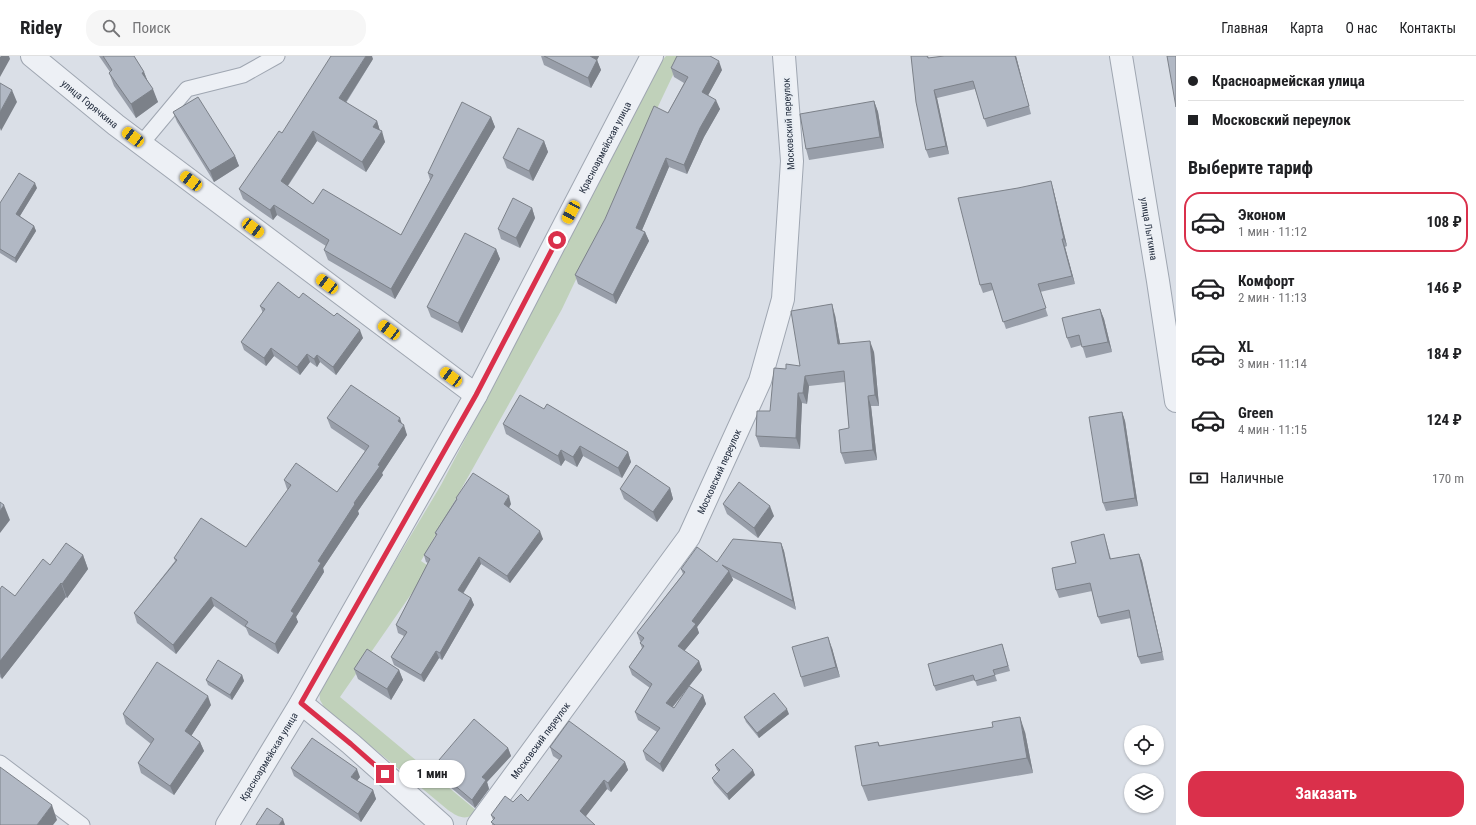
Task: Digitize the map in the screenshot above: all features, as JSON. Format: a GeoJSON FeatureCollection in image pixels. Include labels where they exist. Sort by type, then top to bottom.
{"type":"FeatureCollection","features":[{"type":"Feature","properties":{"kind":"street","name":"улица Горячкина"},"geometry":{"type":"LineString","coordinates":[[32,56],[141,144],[476,395]]}},
{"type":"Feature","properties":{"kind":"street","name":"Красноармейская улица"},"geometry":{"type":"LineString","coordinates":[[227,825],[301,703],[476,395],[652,56]]}},
{"type":"Feature","properties":{"kind":"street","name":"Московский переулок"},"geometry":{"type":"LineString","coordinates":[[478,825],[689,537],[760,381],[783,299],[792,161],[784,56]]}},
{"type":"Feature","properties":{"kind":"street","name":"улица Лыткина"},"geometry":{"type":"LineString","coordinates":[[1121,56],[1176,401]]}},
{"type":"Feature","properties":{"kind":"street"},"geometry":{"type":"LineString","coordinates":[[301,703],[351,744],[442,825]]}},
{"type":"Feature","properties":{"kind":"lane"},"geometry":{"type":"LineString","coordinates":[[141,144],[187,89],[243,75],[277,56]]}},
{"type":"Feature","properties":{"kind":"lane"},"geometry":{"type":"LineString","coordinates":[[0,763],[82,825]]}},
{"type":"Feature","properties":{"kind":"green space"},"geometry":{"type":"Polygon","coordinates":[[[666,56],[682,56],[562,309],[421,561],[430,567],[340,697],[477,811],[470,816],[462,817],[455,815],[448,810],[324,707],[320,700],[319,689],[441,485],[557,264],[659,64],[666,56]]]}},
{"type":"Feature","properties":{"kind":"building"},"geometry":{"type":"Polygon","coordinates":[[[103,56],[134,56],[144,72],[142,73],[153,89],[131,104],[109,73],[112,70],[103,56]]]}},
{"type":"Feature","properties":{"kind":"building"},"geometry":{"type":"Polygon","coordinates":[[[331,56],[366,56],[339,98],[377,121],[373,127],[382,131],[362,162],[313,131],[281,181],[313,204],[323,189],[401,235],[433,175],[428,173],[462,102],[491,117],[391,289],[324,250],[329,240],[274,205],[270,210],[239,189],[279,131],[282,133],[331,56]]]}},
{"type":"Feature","properties":{"kind":"building"},"geometry":{"type":"Polygon","coordinates":[[[544,56],[590,56],[597,60],[588,78],[544,56]]]}},
{"type":"Feature","properties":{"kind":"building"},"geometry":{"type":"Polygon","coordinates":[[[677,56],[710,56],[719,61],[702,92],[716,100],[700,128],[684,165],[666,158],[636,228],[645,232],[613,295],[575,275],[605,219],[654,106],[668,113],[688,77],[671,68],[677,56]]]}},
{"type":"Feature","properties":{"kind":"building"},"geometry":{"type":"Polygon","coordinates":[[[911,56],[927,56],[928,58],[944,56],[1015,56],[1029,106],[984,119],[973,81],[934,90],[946,146],[926,150],[916,102],[911,56]]]}},
{"type":"Feature","properties":{"kind":"building"},"geometry":{"type":"Polygon","coordinates":[[[1167,56],[1176,56],[1176,107],[1167,56]]]}},
{"type":"Feature","properties":{"kind":"building"},"geometry":{"type":"Polygon","coordinates":[[[0,83],[12,90],[0,112],[0,83]]]}},
{"type":"Feature","properties":{"kind":"building"},"geometry":{"type":"Polygon","coordinates":[[[198,97],[235,156],[210,171],[173,112],[198,97]]]}},
{"type":"Feature","properties":{"kind":"building"},"geometry":{"type":"Polygon","coordinates":[[[874,101],[880,137],[806,149],[800,114],[874,101]]]}},
{"type":"Feature","properties":{"kind":"building"},"geometry":{"type":"Polygon","coordinates":[[[518,128],[544,141],[529,171],[503,158],[518,128]]]}},
{"type":"Feature","properties":{"kind":"building"},"geometry":{"type":"Polygon","coordinates":[[[19,173],[35,183],[16,214],[34,226],[15,258],[0,249],[0,203],[19,173]]]}},
{"type":"Feature","properties":{"kind":"building"},"geometry":{"type":"Polygon","coordinates":[[[1051,181],[1064,239],[1062,239],[1072,276],[1038,284],[1046,308],[1003,322],[991,283],[980,285],[958,198],[1051,181]]]}},
{"type":"Feature","properties":{"kind":"building"},"geometry":{"type":"Polygon","coordinates":[[[513,198],[532,208],[516,238],[498,229],[513,198]]]}},
{"type":"Feature","properties":{"kind":"building"},"geometry":{"type":"Polygon","coordinates":[[[465,233],[496,249],[458,323],[427,307],[465,233]]]}},
{"type":"Feature","properties":{"kind":"building"},"geometry":{"type":"Polygon","coordinates":[[[278,282],[299,298],[303,293],[334,316],[337,313],[360,330],[333,367],[317,355],[314,359],[307,354],[297,367],[271,348],[264,358],[241,342],[265,309],[260,306],[278,282]]]}},
{"type":"Feature","properties":{"kind":"building"},"geometry":{"type":"Polygon","coordinates":[[[832,304],[838,344],[870,341],[875,395],[868,396],[873,450],[841,453],[839,430],[849,428],[844,371],[805,376],[803,393],[798,393],[796,438],[756,436],[757,411],[770,411],[774,368],[786,369],[786,364],[800,366],[791,311],[832,304]]]}},
{"type":"Feature","properties":{"kind":"building"},"geometry":{"type":"Polygon","coordinates":[[[1100,309],[1108,342],[1082,347],[1079,335],[1067,338],[1062,318],[1100,309]]]}},
{"type":"Feature","properties":{"kind":"building"},"geometry":{"type":"Polygon","coordinates":[[[351,385],[400,418],[398,421],[404,425],[378,465],[380,466],[354,503],[355,504],[318,561],[321,563],[291,611],[294,613],[275,644],[245,626],[248,622],[211,597],[173,645],[134,613],[177,560],[174,558],[201,518],[246,547],[291,485],[284,480],[296,463],[337,492],[369,446],[327,418],[351,385]]]}},
{"type":"Feature","properties":{"kind":"building"},"geometry":{"type":"Polygon","coordinates":[[[520,395],[544,409],[547,404],[628,452],[618,468],[580,446],[573,457],[561,450],[558,456],[503,424],[520,395]]]}},
{"type":"Feature","properties":{"kind":"building"},"geometry":{"type":"Polygon","coordinates":[[[1122,412],[1135,498],[1103,503],[1089,417],[1122,412]]]}},
{"type":"Feature","properties":{"kind":"building"},"geometry":{"type":"Polygon","coordinates":[[[636,465],[670,488],[653,512],[620,489],[636,465]]]}},
{"type":"Feature","properties":{"kind":"building"},"geometry":{"type":"Polygon","coordinates":[[[473,473],[509,496],[504,504],[540,531],[507,576],[479,557],[458,590],[471,598],[440,653],[436,651],[421,675],[391,657],[407,632],[396,625],[430,559],[424,555],[437,534],[435,533],[473,473]]]}},
{"type":"Feature","properties":{"kind":"building"},"geometry":{"type":"Polygon","coordinates":[[[739,482],[770,506],[754,528],[723,504],[739,482]]]}},
{"type":"Feature","properties":{"kind":"building"},"geometry":{"type":"Polygon","coordinates":[[[0,502],[4,505],[0,511],[0,502]]]}},
{"type":"Feature","properties":{"kind":"building"},"geometry":{"type":"Polygon","coordinates":[[[1104,534],[1110,559],[1139,554],[1162,652],[1138,657],[1129,610],[1098,617],[1090,583],[1056,590],[1052,568],[1076,563],[1071,542],[1104,534]]]}},
{"type":"Feature","properties":{"kind":"building"},"geometry":{"type":"Polygon","coordinates":[[[733,539],[781,543],[793,601],[722,565],[729,571],[692,621],[696,624],[678,646],[699,661],[666,703],[674,708],[689,686],[703,695],[660,764],[643,751],[660,728],[635,712],[652,684],[629,667],[644,646],[640,643],[644,638],[637,633],[685,572],[681,569],[697,547],[717,562],[733,539]]]}},
{"type":"Feature","properties":{"kind":"building"},"geometry":{"type":"Polygon","coordinates":[[[66,543],[83,555],[62,584],[61,583],[0,661],[0,589],[2,586],[15,596],[43,559],[50,565],[66,543]]]}},
{"type":"Feature","properties":{"kind":"building"},"geometry":{"type":"Polygon","coordinates":[[[828,637],[836,667],[801,677],[792,647],[828,637]]]}},
{"type":"Feature","properties":{"kind":"building"},"geometry":{"type":"Polygon","coordinates":[[[1002,644],[1008,666],[993,670],[995,675],[975,681],[973,675],[934,686],[928,664],[1002,644]]]}},
{"type":"Feature","properties":{"kind":"building"},"geometry":{"type":"Polygon","coordinates":[[[367,649],[399,670],[387,689],[354,669],[367,649]]]}},
{"type":"Feature","properties":{"kind":"building"},"geometry":{"type":"Polygon","coordinates":[[[218,660],[242,675],[230,695],[206,680],[218,660]]]}},
{"type":"Feature","properties":{"kind":"building"},"geometry":{"type":"Polygon","coordinates":[[[157,662],[208,696],[185,731],[200,742],[170,786],[138,763],[154,739],[123,714],[157,662]]]}},
{"type":"Feature","properties":{"kind":"building"},"geometry":{"type":"Polygon","coordinates":[[[774,693],[787,709],[757,733],[744,717],[774,693]]]}},
{"type":"Feature","properties":{"kind":"building"},"geometry":{"type":"Polygon","coordinates":[[[1020,717],[1027,758],[862,786],[855,746],[878,742],[879,746],[993,727],[992,722],[1020,717]]]}},
{"type":"Feature","properties":{"kind":"building"},"geometry":{"type":"Polygon","coordinates":[[[474,719],[508,748],[482,777],[486,780],[472,800],[433,767],[474,719]]]}},
{"type":"Feature","properties":{"kind":"building"},"geometry":{"type":"Polygon","coordinates":[[[569,721],[625,762],[608,783],[604,780],[580,811],[595,825],[495,825],[491,822],[495,818],[491,815],[505,796],[513,802],[521,794],[528,801],[562,756],[550,747],[569,721]]]}},
{"type":"Feature","properties":{"kind":"building"},"geometry":{"type":"Polygon","coordinates":[[[312,738],[357,769],[351,777],[373,790],[358,814],[291,768],[312,738]]]}},
{"type":"Feature","properties":{"kind":"building"},"geometry":{"type":"Polygon","coordinates":[[[733,749],[753,770],[727,794],[712,778],[720,770],[715,765],[733,749]]]}},
{"type":"Feature","properties":{"kind":"building"},"geometry":{"type":"Polygon","coordinates":[[[0,767],[52,805],[37,825],[0,825],[0,767]]]}},
{"type":"Feature","properties":{"kind":"building"},"geometry":{"type":"Polygon","coordinates":[[[267,808],[283,819],[279,825],[256,825],[267,808]]]}},
{"type":"Feature","properties":{"kind":"route"},"geometry":{"type":"LineString","coordinates":[[385,774],[301,703],[476,395],[557,240]]}}]}
